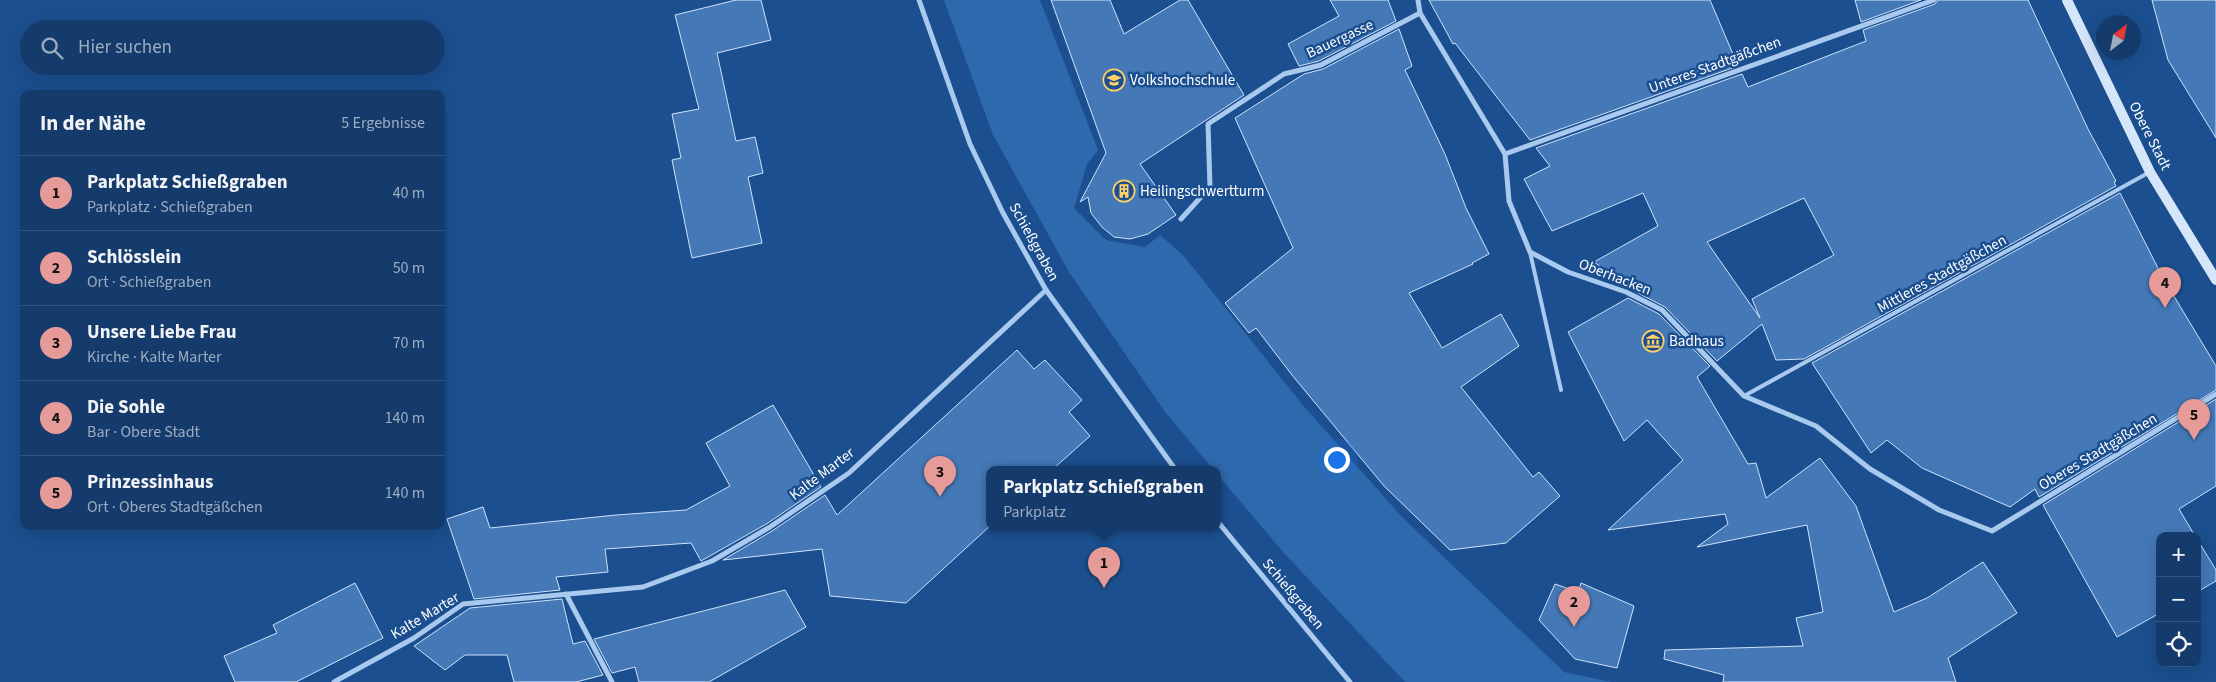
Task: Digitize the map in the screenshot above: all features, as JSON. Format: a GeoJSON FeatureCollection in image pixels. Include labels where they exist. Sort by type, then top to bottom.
{"type":"FeatureCollection","features":[{"type":"Feature","properties":{"kind":"street","name":"Schießgraben"},"geometry":{"type":"LineString","coordinates":[[920,0],[970,144],[1003,212],[1046,290],[1173,466]]}},
{"type":"Feature","properties":{"kind":"street"},"geometry":{"type":"LineString","coordinates":[[1418,0],[1420,13],[1505,154],[1508,201],[1530,252]]}},
{"type":"Feature","properties":{"kind":"street","name":"Unteres Stadtgäßchen"},"geometry":{"type":"LineString","coordinates":[[1505,154],[1934,0]]}},
{"type":"Feature","properties":{"kind":"street","name":"Obere Stadt"},"geometry":{"type":"LineString","coordinates":[[2066,0],[2150,172],[2216,280]]}},
{"type":"Feature","properties":{"kind":"street","name":"Bauergasse"},"geometry":{"type":"LineString","coordinates":[[1181,219],[1210,187],[1208,124],[1284,74],[1322,65],[1420,13]]}},
{"type":"Feature","properties":{"kind":"street","name":"Oberhacken"},"geometry":{"type":"LineString","coordinates":[[1530,252],[1568,272],[1626,292],[1662,310],[1744,396],[1816,426],[1870,469],[1939,510],[1992,531]]}},
{"type":"Feature","properties":{"kind":"street","name":"Kalte Marter"},"geometry":{"type":"LineString","coordinates":[[334,682],[414,638],[463,604],[642,587],[712,561],[770,527],[849,473],[1046,290]]}},
{"type":"Feature","properties":{"kind":"street","name":"Oberes Stadtgäßchen"},"geometry":{"type":"LineString","coordinates":[[1992,531],[2216,394]]}},
{"type":"Feature","properties":{"kind":"street","name":"Schießgraben"},"geometry":{"type":"LineString","coordinates":[[1221,526],[1350,682]]}},
{"type":"Feature","properties":{"kind":"street"},"geometry":{"type":"LineString","coordinates":[[566,594],[612,682]]}},
{"type":"Feature","properties":{"kind":"lane","name":"Mittleres Stadtgäßchen"},"geometry":{"type":"LineString","coordinates":[[1744,396],[2150,172]]}},
{"type":"Feature","properties":{"kind":"lane"},"geometry":{"type":"LineString","coordinates":[[1530,252],[1561,390]]}},
{"type":"Feature","properties":{"kind":"shaded area"},"geometry":{"type":"Polygon","coordinates":[[[944,0],[1040,0],[1098,150],[1087,164],[1074,208],[1106,240],[1145,247],[1160,235],[1183,255],[1302,404],[1401,516],[1564,672],[1612,682],[1405,682],[1283,552],[1221,479],[1221,466],[1210,466],[1165,412],[1069,272],[993,135],[944,0]]]}},
{"type":"Feature","properties":{"kind":"building"},"geometry":{"type":"Polygon","coordinates":[[[736,0],[761,0],[771,40],[717,53],[736,141],[755,137],[763,173],[748,177],[762,243],[692,258],[672,160],[681,158],[672,114],[699,109],[675,15],[736,0]]]}},
{"type":"Feature","properties":{"kind":"building"},"geometry":{"type":"Polygon","coordinates":[[[1051,0],[1110,0],[1124,34],[1180,0],[1188,0],[1244,95],[1140,164],[1176,215],[1148,234],[1130,239],[1114,237],[1102,227],[1091,213],[1088,197],[1080,202],[1106,153],[1051,0]]]}},
{"type":"Feature","properties":{"kind":"building"},"geometry":{"type":"Polygon","coordinates":[[[1330,0],[1388,0],[1396,21],[1319,61],[1299,66],[1288,44],[1339,16],[1330,0]]]}},
{"type":"Feature","properties":{"kind":"building"},"geometry":{"type":"Polygon","coordinates":[[[1429,0],[1710,0],[1738,66],[1530,140],[1455,43],[1453,44],[1429,0]]]}},
{"type":"Feature","properties":{"kind":"building"},"geometry":{"type":"Polygon","coordinates":[[[1855,0],[1921,0],[1861,22],[1855,0]]]}},
{"type":"Feature","properties":{"kind":"building"},"geometry":{"type":"Polygon","coordinates":[[[1938,0],[2028,0],[2088,129],[2116,181],[2114,182],[2116,186],[1804,359],[1776,360],[1762,324],[1717,361],[1665,307],[1636,292],[1594,262],[1658,226],[1643,193],[1552,231],[1524,179],[1550,166],[1536,148],[1742,74],[1748,87],[1866,41],[1863,30],[1935,4],[1938,0]],[[1804,198],[1707,242],[1760,318],[1752,299],[1834,255],[1804,198]]]}},
{"type":"Feature","properties":{"kind":"building"},"geometry":{"type":"Polygon","coordinates":[[[2152,0],[2216,0],[2216,138],[2168,60],[2152,0]]]}},
{"type":"Feature","properties":{"kind":"building"},"geometry":{"type":"Polygon","coordinates":[[[1399,29],[1412,66],[1405,70],[1445,154],[1466,208],[1489,254],[1473,264],[1409,293],[1442,348],[1501,314],[1519,346],[1461,387],[1533,477],[1539,472],[1560,496],[1506,543],[1450,550],[1384,486],[1292,375],[1256,328],[1249,333],[1225,303],[1293,248],[1235,118],[1304,74],[1323,69],[1399,29]]]}},
{"type":"Feature","properties":{"kind":"building"},"geometry":{"type":"Polygon","coordinates":[[[2120,193],[2163,278],[2216,366],[2216,390],[2039,497],[2035,489],[2010,507],[1922,468],[1887,440],[1871,453],[1812,363],[2120,193]]]}},
{"type":"Feature","properties":{"kind":"building"},"geometry":{"type":"Polygon","coordinates":[[[1628,298],[1659,314],[1710,366],[1697,377],[1748,464],[1756,463],[1766,498],[1820,458],[1856,506],[1894,612],[1927,598],[1983,562],[2017,613],[1948,658],[1956,682],[1723,682],[1724,675],[1664,659],[1665,650],[1803,646],[1796,618],[1823,612],[1807,525],[1697,547],[1728,524],[1725,514],[1608,530],[1683,460],[1647,420],[1624,441],[1568,332],[1628,298]]]}},
{"type":"Feature","properties":{"kind":"building"},"geometry":{"type":"Polygon","coordinates":[[[1017,350],[1034,369],[1045,360],[1082,400],[1069,412],[1090,436],[1056,466],[986,466],[986,530],[906,603],[830,596],[822,549],[723,560],[772,531],[825,495],[837,515],[1017,350]]]}},
{"type":"Feature","properties":{"kind":"building"},"geometry":{"type":"Polygon","coordinates":[[[2216,399],[2216,486],[2179,509],[2193,532],[2156,532],[2156,615],[2117,637],[2043,505],[2216,399]]]}},
{"type":"Feature","properties":{"kind":"building"},"geometry":{"type":"Polygon","coordinates":[[[773,405],[821,487],[768,523],[701,561],[691,543],[605,549],[608,572],[556,577],[560,590],[474,599],[447,519],[483,507],[490,528],[686,510],[730,486],[706,443],[773,405]]]}},
{"type":"Feature","properties":{"kind":"building"},"geometry":{"type":"Polygon","coordinates":[[[2201,546],[2216,570],[2216,581],[2201,590],[2201,546]]]}},
{"type":"Feature","properties":{"kind":"building"},"geometry":{"type":"Polygon","coordinates":[[[355,583],[383,638],[296,682],[235,682],[224,656],[277,633],[273,625],[355,583]]]}},
{"type":"Feature","properties":{"kind":"building"},"geometry":{"type":"Polygon","coordinates":[[[1581,583],[1634,606],[1617,668],[1575,659],[1539,620],[1555,584],[1578,592],[1581,583]]]}},
{"type":"Feature","properties":{"kind":"building"},"geometry":{"type":"Polygon","coordinates":[[[785,590],[806,627],[709,682],[639,682],[635,667],[612,673],[594,639],[785,590]]]}},
{"type":"Feature","properties":{"kind":"building"},"geometry":{"type":"Polygon","coordinates":[[[562,599],[573,644],[585,641],[603,675],[576,682],[514,682],[507,655],[465,655],[445,670],[414,646],[470,608],[562,599]]]}},
{"type":"Feature","properties":{"kind":"place","name":"Volkshochschule"},"geometry":{"type":"Point","coordinates":[1114,80]}},
{"type":"Feature","properties":{"kind":"place","name":"Heilingschwertturm"},"geometry":{"type":"Point","coordinates":[1124,191]}},
{"type":"Feature","properties":{"kind":"place","name":"Die Sohle"},"geometry":{"type":"Point","coordinates":[2165,308]}},
{"type":"Feature","properties":{"kind":"place","name":"Badhaus"},"geometry":{"type":"Point","coordinates":[1653,341]}},
{"type":"Feature","properties":{"kind":"place","name":"Prinzessinhaus"},"geometry":{"type":"Point","coordinates":[2194,440]}},
{"type":"Feature","properties":{"kind":"place","name":"Unsere Liebe Frau"},"geometry":{"type":"Point","coordinates":[940,497]}},
{"type":"Feature","properties":{"kind":"place","name":"Parkplatz Schießgraben"},"geometry":{"type":"Point","coordinates":[1104,588]}},
{"type":"Feature","properties":{"kind":"place","name":"Schlösslein"},"geometry":{"type":"Point","coordinates":[1574,627]}}]}
